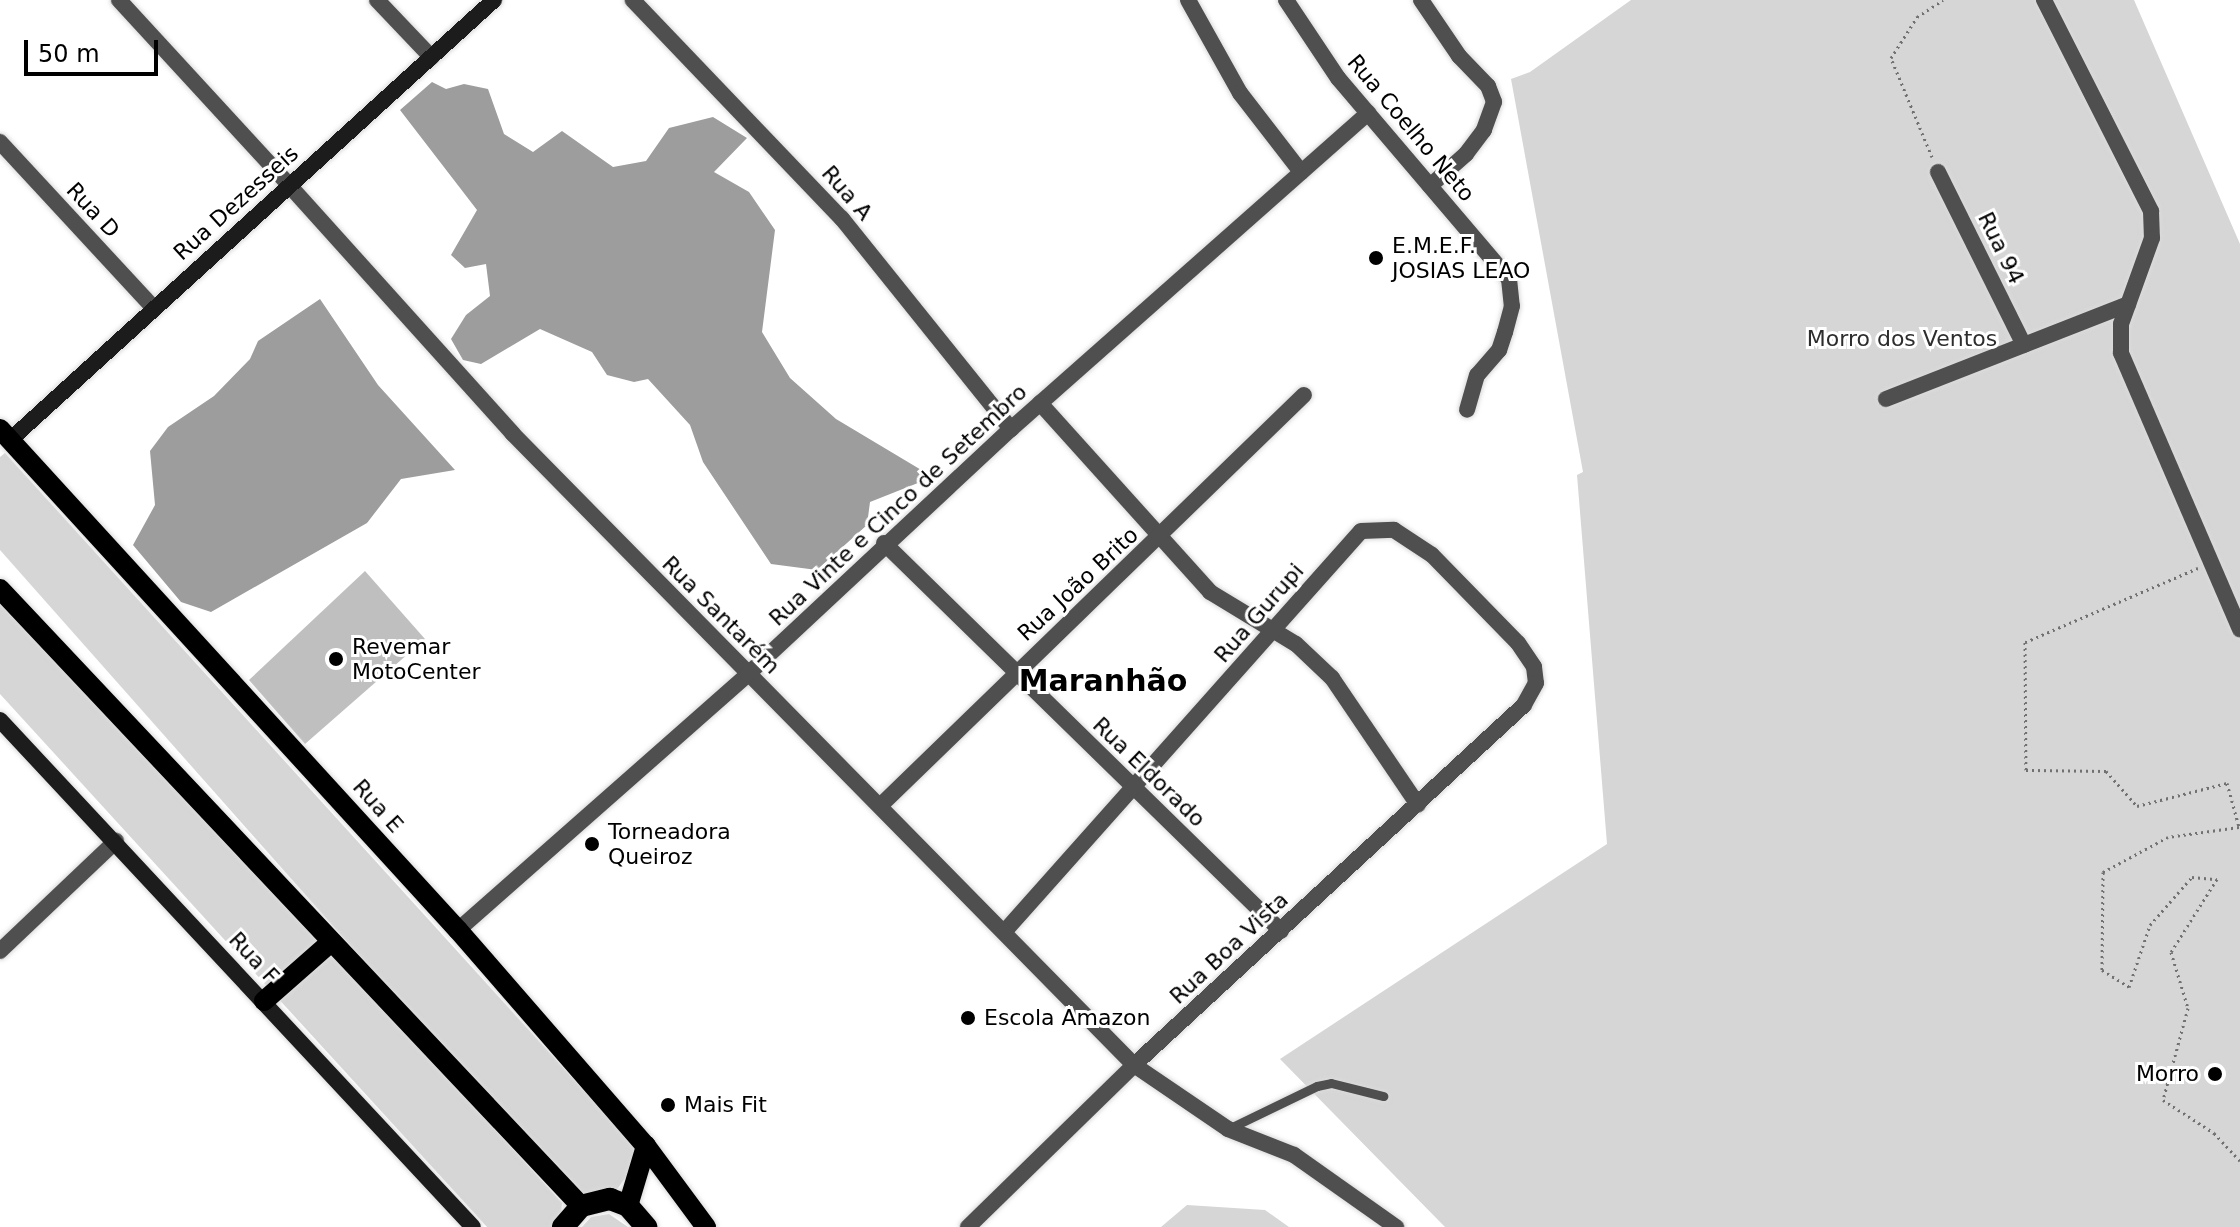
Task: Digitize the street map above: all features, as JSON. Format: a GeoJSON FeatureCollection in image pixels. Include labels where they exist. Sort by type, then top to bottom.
{"type":"FeatureCollection","features":[{"type":"Feature","properties":{"kind":"highway"},"geometry":{"type":"LineString","coordinates":[[563,1227],[581,1206],[610,1199],[628,1206],[646,1227]]}},
{"type":"Feature","properties":{"kind":"main road","name":"Rua Dezesseis"},"geometry":{"type":"LineString","coordinates":[[5,434],[153,307],[494,0]]}},
{"type":"Feature","properties":{"kind":"main road","name":"Rua E"},"geometry":{"type":"LineString","coordinates":[[5,434],[458,930],[646,1146],[706,1227]]}},
{"type":"Feature","properties":{"kind":"main road"},"geometry":{"type":"LineString","coordinates":[[0,589],[581,1206]]}},
{"type":"Feature","properties":{"kind":"main road","name":"Rua F"},"geometry":{"type":"LineString","coordinates":[[0,720],[473,1227]]}},
{"type":"Feature","properties":{"kind":"main road"},"geometry":{"type":"LineString","coordinates":[[264,1001],[331,942]]}},
{"type":"Feature","properties":{"kind":"main road"},"geometry":{"type":"LineString","coordinates":[[628,1206],[646,1146]]}},
{"type":"Feature","properties":{"kind":"street","name":"Rua Santarém"},"geometry":{"type":"LineString","coordinates":[[119,0],[512,433],[1134,1065],[1228,1129],[1294,1155],[1396,1227]]}},
{"type":"Feature","properties":{"kind":"street"},"geometry":{"type":"LineString","coordinates":[[377,0],[431,57]]}},
{"type":"Feature","properties":{"kind":"street","name":"Rua A"},"geometry":{"type":"LineString","coordinates":[[633,0],[842,219],[1011,429]]}},
{"type":"Feature","properties":{"kind":"street"},"geometry":{"type":"LineString","coordinates":[[1188,0],[1240,93],[1301,172]]}},
{"type":"Feature","properties":{"kind":"street","name":"Rua Coelho Neto"},"geometry":{"type":"LineString","coordinates":[[1286,0],[1368,113],[1509,279],[1513,290],[1499,350],[1477,375],[1467,410]]}},
{"type":"Feature","properties":{"kind":"street"},"geometry":{"type":"LineString","coordinates":[[1421,0],[1459,56],[1488,86],[1494,102],[1484,130],[1466,154],[1430,186]]}},
{"type":"Feature","properties":{"kind":"street"},"geometry":{"type":"LineString","coordinates":[[2044,0],[2151,211],[2152,238],[2144,273],[2128,304],[2121,353],[2208,564],[2240,629]]}},
{"type":"Feature","properties":{"kind":"street","name":"Rua Vinte e Cinco de Setembro"},"geometry":{"type":"LineString","coordinates":[[458,930],[748,674],[884,543],[1368,113]]}},
{"type":"Feature","properties":{"kind":"street","name":"Rua D"},"geometry":{"type":"LineString","coordinates":[[0,142],[153,307]]}},
{"type":"Feature","properties":{"kind":"street","name":"Rua 94"},"geometry":{"type":"LineString","coordinates":[[1938,172],[2024,345]]}},
{"type":"Feature","properties":{"kind":"street"},"geometry":{"type":"LineString","coordinates":[[1886,399],[2128,304]]}},
{"type":"Feature","properties":{"kind":"street","name":"Rua João Brito"},"geometry":{"type":"LineString","coordinates":[[881,805],[1015,673],[1159,539],[1304,395]]}},
{"type":"Feature","properties":{"kind":"street"},"geometry":{"type":"LineString","coordinates":[[1040,403],[1159,539],[1210,592],[1296,644],[1332,678],[1418,805]]}},
{"type":"Feature","properties":{"kind":"street","name":"Rua Gurupi"},"geometry":{"type":"LineString","coordinates":[[1005,931],[1355,538],[1379,527],[1432,555],[1518,643],[1534,667],[1536,683],[1524,705]]}},
{"type":"Feature","properties":{"kind":"street","name":"Rua Eldorado"},"geometry":{"type":"LineString","coordinates":[[884,543],[1281,931]]}},
{"type":"Feature","properties":{"kind":"street","name":"Rua Boa Vista"},"geometry":{"type":"LineString","coordinates":[[968,1227],[1134,1065],[1524,705]]}},
{"type":"Feature","properties":{"kind":"street"},"geometry":{"type":"LineString","coordinates":[[0,951],[116,841]]}},
{"type":"Feature","properties":{"kind":"lane"},"geometry":{"type":"LineString","coordinates":[[1228,1129],[1317,1086],[1331,1083],[1383,1096]]}},
{"type":"Feature","properties":{"kind":"path"},"geometry":{"type":"LineString","coordinates":[[1938,172],[1891,58],[1917,17],[1943,0]]}},
{"type":"Feature","properties":{"kind":"path"},"geometry":{"type":"LineString","coordinates":[[2208,564],[2025,642],[2026,770],[2106,771],[2137,806],[2227,783],[2239,827],[2168,837],[2103,872],[2102,970],[2129,987],[2150,925],[2192,877],[2217,879],[2171,952],[2188,1008],[2163,1100],[2214,1133],[2240,1161]]}},
{"type":"Feature","properties":{"kind":"green space","name":"Morro dos Ventos"},"geometry":{"type":"Polygon","coordinates":[[[1631,0],[2134,0],[2240,244],[2240,1227],[1445,1227],[1280,1059],[1607,844],[1577,475],[1583,472],[1511,79],[1530,72],[1631,0]]]}},
{"type":"Feature","properties":{"kind":"green space"},"geometry":{"type":"Polygon","coordinates":[[[5,453],[635,1147],[626,1177],[610,1199],[581,1206],[0,550],[0,457],[5,453]]]}},
{"type":"Feature","properties":{"kind":"green space"},"geometry":{"type":"Polygon","coordinates":[[[0,587],[562,1203],[560,1227],[487,1227],[0,694],[0,587]]]}},
{"type":"Feature","properties":{"kind":"green space"},"geometry":{"type":"Polygon","coordinates":[[[1187,1205],[1265,1210],[1289,1227],[1161,1227],[1187,1205]]]}},
{"type":"Feature","properties":{"kind":"green space"},"geometry":{"type":"Polygon","coordinates":[[[609,1214],[628,1227],[582,1227],[591,1217],[609,1214]]]}},
{"type":"Feature","properties":{"kind":"shaded area"},"geometry":{"type":"Polygon","coordinates":[[[432,82],[446,89],[464,84],[488,89],[504,134],[533,152],[562,131],[613,167],[646,161],[669,128],[713,117],[747,138],[714,172],[749,192],[775,230],[762,332],[790,378],[836,419],[933,477],[870,502],[867,525],[817,570],[771,564],[703,462],[690,425],[648,379],[634,382],[607,375],[592,352],[540,329],[481,364],[463,360],[451,339],[466,315],[490,296],[486,264],[465,268],[451,255],[477,210],[400,110],[432,82]]]}},
{"type":"Feature","properties":{"kind":"shaded area"},"geometry":{"type":"Polygon","coordinates":[[[320,299],[378,385],[455,470],[401,479],[367,523],[211,612],[181,602],[133,545],[155,505],[150,451],[168,427],[214,396],[250,359],[258,341],[320,299]]]}},
{"type":"Feature","properties":{"kind":"building","name":"Revemar MotoCenter"},"geometry":{"type":"Polygon","coordinates":[[[365,571],[425,639],[305,744],[249,680],[365,571]]]}},
{"type":"Feature","properties":{"kind":"place","name":"E.M.E.F. JOSIAS LEAO"},"geometry":{"type":"Point","coordinates":[1376,258]}},
{"type":"Feature","properties":{"kind":"place","name":"Revemar MotoCenter"},"geometry":{"type":"Point","coordinates":[336,659]}},
{"type":"Feature","properties":{"kind":"place","name":"Torneadora Queiroz"},"geometry":{"type":"Point","coordinates":[592,844]}},
{"type":"Feature","properties":{"kind":"place","name":"Escola Amazon"},"geometry":{"type":"Point","coordinates":[968,1018]}},
{"type":"Feature","properties":{"kind":"place","name":"Morro"},"geometry":{"type":"Point","coordinates":[2215,1074]}},
{"type":"Feature","properties":{"kind":"place","name":"Mais Fit"},"geometry":{"type":"Point","coordinates":[668,1105]}},
{"type":"Feature","properties":{"kind":"district","name":"Maranhão"},"geometry":{"type":"Point","coordinates":[1103,681]}}]}
